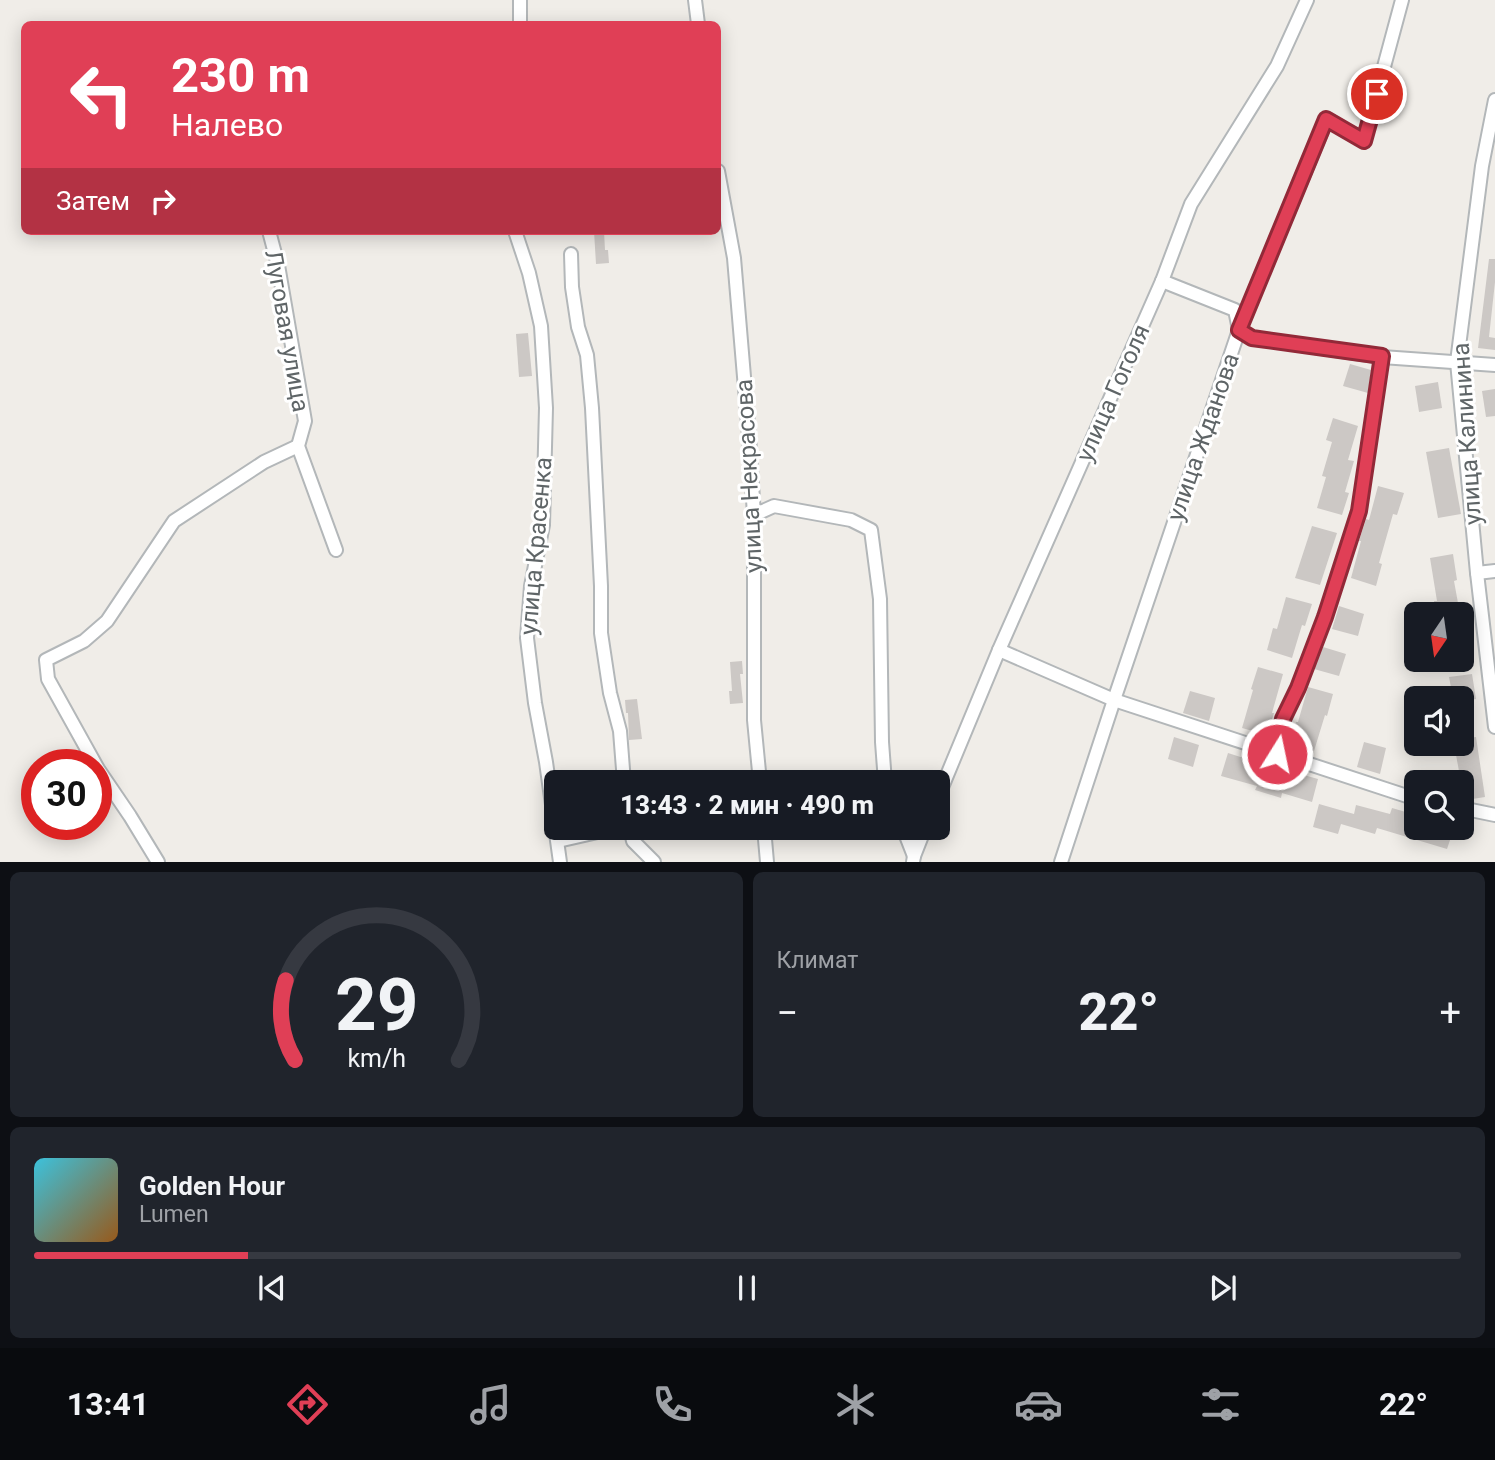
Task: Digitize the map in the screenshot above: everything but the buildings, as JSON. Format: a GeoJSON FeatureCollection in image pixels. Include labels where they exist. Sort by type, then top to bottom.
{"type":"FeatureCollection","features":[{"type":"Feature","properties":{"kind":"street"},"geometry":{"type":"LineString","coordinates":[[520,0],[520,21]]}},
{"type":"Feature","properties":{"kind":"street"},"geometry":{"type":"LineString","coordinates":[[695,0],[698,21]]}},
{"type":"Feature","properties":{"kind":"street","name":"улица Гоголя"},"geometry":{"type":"LineString","coordinates":[[949,770],[999,650],[1162,281],[1191,204],[1277,66],[1307,0]]}},
{"type":"Feature","properties":{"kind":"street","name":"улица Жданова"},"geometry":{"type":"LineString","coordinates":[[1061,862],[1239,330],[1326,119],[1364,141],[1402,0]]}},
{"type":"Feature","properties":{"kind":"street","name":"улица Калинина"},"geometry":{"type":"LineString","coordinates":[[1495,100],[1482,166],[1457,362],[1495,727]]}},
{"type":"Feature","properties":{"kind":"street","name":"улица Некрасова"},"geometry":{"type":"LineString","coordinates":[[721,187],[734,258],[754,514],[754,720],[759,770]]}},
{"type":"Feature","properties":{"kind":"street","name":"Луговая улица"},"geometry":{"type":"LineString","coordinates":[[270,235],[278,265],[305,421],[298,446],[336,550]]}},
{"type":"Feature","properties":{"kind":"street","name":"улица Красенка"},"geometry":{"type":"LineString","coordinates":[[516,235],[529,273],[541,326],[545,408],[543,524],[531,586],[527,638],[560,862]]}},
{"type":"Feature","properties":{"kind":"street","name":"улица Красенка"},"geometry":{"type":"LineString","coordinates":[[571,254],[572,287],[578,327],[587,355],[592,408],[601,634],[610,693],[620,731],[623,770]]}},
{"type":"Feature","properties":{"kind":"street"},"geometry":{"type":"LineString","coordinates":[[1162,281],[1235,310],[1239,330],[1252,338],[1382,356],[1495,365]]}},
{"type":"Feature","properties":{"kind":"street"},"geometry":{"type":"LineString","coordinates":[[1277,754],[1283,719],[1325,617],[1359,511],[1382,356]]}},
{"type":"Feature","properties":{"kind":"street"},"geometry":{"type":"LineString","coordinates":[[158,862],[98,769],[48,679],[46,660],[84,641],[107,621],[174,521],[264,462],[298,446]]}},
{"type":"Feature","properties":{"kind":"street"},"geometry":{"type":"LineString","coordinates":[[754,514],[774,506],[851,520],[871,530],[880,599],[885,770]]}},
{"type":"Feature","properties":{"kind":"street"},"geometry":{"type":"LineString","coordinates":[[1477,573],[1495,571]]}},
{"type":"Feature","properties":{"kind":"street"},"geometry":{"type":"LineString","coordinates":[[999,650],[1114,700],[1404,795]]}},
{"type":"Feature","properties":{"kind":"street"},"geometry":{"type":"LineString","coordinates":[[1474,811],[1495,815]]}},
{"type":"Feature","properties":{"kind":"street"},"geometry":{"type":"LineString","coordinates":[[558,841],[562,840]]}},
{"type":"Feature","properties":{"kind":"street"},"geometry":{"type":"LineString","coordinates":[[633,840],[654,862]]}},
{"type":"Feature","properties":{"kind":"street"},"geometry":{"type":"LineString","coordinates":[[765,840],[767,862]]}},
{"type":"Feature","properties":{"kind":"street"},"geometry":{"type":"LineString","coordinates":[[907,840],[913,859]]}},
{"type":"Feature","properties":{"kind":"street"},"geometry":{"type":"LineString","coordinates":[[913,859],[920,840]]}},
{"type":"Feature","properties":{"kind":"route"},"geometry":{"type":"LineString","coordinates":[[1277,754],[1283,719],[1325,617],[1359,511],[1382,356],[1252,338],[1239,330],[1326,119],[1364,141],[1377,94]]}}]}
